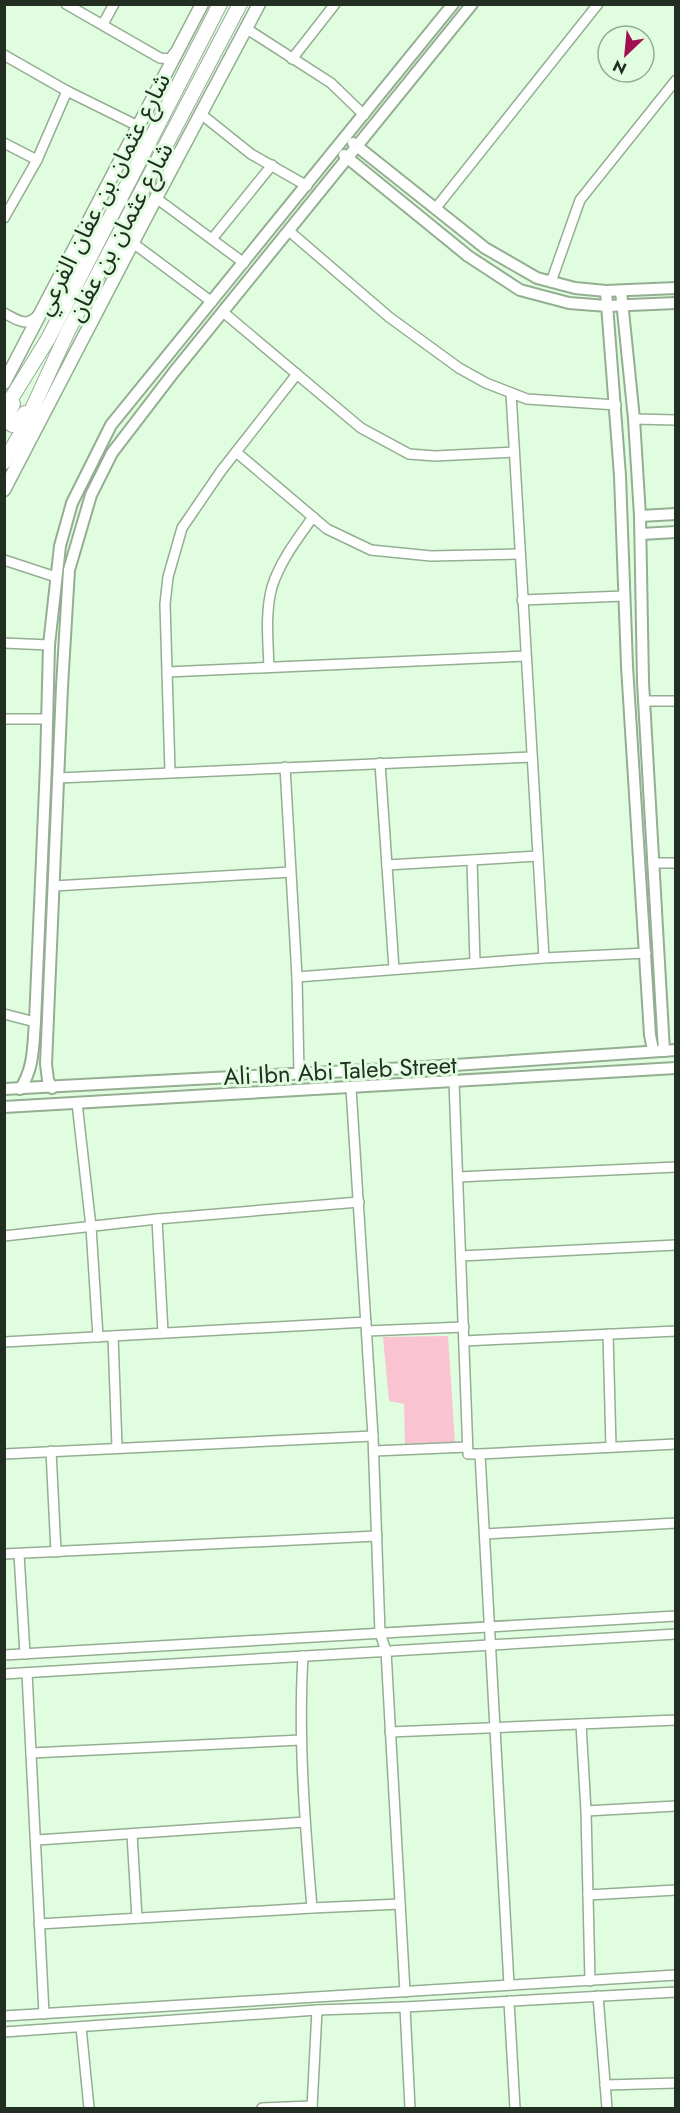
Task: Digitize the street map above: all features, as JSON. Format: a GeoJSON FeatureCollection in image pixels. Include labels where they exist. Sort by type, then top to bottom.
{"type":"FeatureCollection","features":[{"type":"Feature","properties":{"kind":"main road","name":"شارع عثمان بن عفان الفرعي"},"geometry":{"type":"LineString","coordinates":[[4,383],[202,4]]}},
{"type":"Feature","properties":{"kind":"main road","name":"شارع عثمان بن عفان"},"geometry":{"type":"LineString","coordinates":[[4,410],[48,339],[220,4]]}},
{"type":"Feature","properties":{"kind":"main road","name":"شارع عثمان بن عفان"},"geometry":{"type":"LineString","coordinates":[[4,462],[21,433],[68,331],[240,4]]}},
{"type":"Feature","properties":{"kind":"main road"},"geometry":{"type":"LineString","coordinates":[[200,81],[248,4]]}},
{"type":"Feature","properties":{"kind":"main road","name":"شارع عثمان بن عفان الفرعي"},"geometry":{"type":"LineString","coordinates":[[4,490],[260,4]]}},
{"type":"Feature","properties":{"kind":"main road"},"geometry":{"type":"LineString","coordinates":[[68,331],[50,360],[22,419],[16,425],[12,425],[8,421],[7,414],[48,339],[115,169]]}},
{"type":"Feature","properties":{"kind":"main road"},"geometry":{"type":"LineString","coordinates":[[83,339],[144,188]]}},
{"type":"Feature","properties":{"kind":"main road"},"geometry":{"type":"LineString","coordinates":[[4,430],[11,434],[4,451]]}},
{"type":"Feature","properties":{"kind":"street"},"geometry":{"type":"LineString","coordinates":[[66,4],[160,58],[170,59],[186,36]]}},
{"type":"Feature","properties":{"kind":"street"},"geometry":{"type":"LineString","coordinates":[[103,24],[114,4]]}},
{"type":"Feature","properties":{"kind":"street"},"geometry":{"type":"LineString","coordinates":[[292,59],[336,4]]}},
{"type":"Feature","properties":{"kind":"street"},"geometry":{"type":"LineString","coordinates":[[20,1089],[27,1079],[32,1063],[35,1022],[49,645],[60,546],[72,503],[111,424],[453,4]]}},
{"type":"Feature","properties":{"kind":"street"},"geometry":{"type":"LineString","coordinates":[[52,1088],[48,1080],[46,1064],[69,570],[92,495],[112,453],[174,372],[472,4]]}},
{"type":"Feature","properties":{"kind":"street"},"geometry":{"type":"LineString","coordinates":[[435,209],[598,4]]}},
{"type":"Feature","properties":{"kind":"street"},"geometry":{"type":"LineString","coordinates":[[247,29],[331,83],[364,115]]}},
{"type":"Feature","properties":{"kind":"street"},"geometry":{"type":"LineString","coordinates":[[4,55],[67,91],[138,126]]}},
{"type":"Feature","properties":{"kind":"street"},"geometry":{"type":"LineString","coordinates":[[551,282],[580,200],[675,80]]}},
{"type":"Feature","properties":{"kind":"street"},"geometry":{"type":"LineString","coordinates":[[4,218],[37,160],[67,91]]}},
{"type":"Feature","properties":{"kind":"street"},"geometry":{"type":"LineString","coordinates":[[201,114],[251,154],[307,186]]}},
{"type":"Feature","properties":{"kind":"street"},"geometry":{"type":"LineString","coordinates":[[346,138],[485,248],[537,278],[575,288],[606,291],[675,288]]}},
{"type":"Feature","properties":{"kind":"street"},"geometry":{"type":"LineString","coordinates":[[4,143],[37,160]]}},
{"type":"Feature","properties":{"kind":"street"},"geometry":{"type":"LineString","coordinates":[[337,149],[468,256],[520,290],[569,303],[622,307],[675,303]]}},
{"type":"Feature","properties":{"kind":"street"},"geometry":{"type":"LineString","coordinates":[[212,239],[272,165]]}},
{"type":"Feature","properties":{"kind":"street"},"geometry":{"type":"LineString","coordinates":[[156,198],[244,263]]}},
{"type":"Feature","properties":{"kind":"street"},"geometry":{"type":"LineString","coordinates":[[289,231],[389,317],[459,368],[486,383],[527,399],[616,405]]}},
{"type":"Feature","properties":{"kind":"street"},"geometry":{"type":"LineString","coordinates":[[133,243],[212,302]]}},
{"type":"Feature","properties":{"kind":"street"},"geometry":{"type":"LineString","coordinates":[[606,291],[616,405],[627,666],[650,1035],[664,1050]]}},
{"type":"Feature","properties":{"kind":"street"},"geometry":{"type":"LineString","coordinates":[[621,291],[634,419],[640,516],[644,700],[664,1050]]}},
{"type":"Feature","properties":{"kind":"street"},"geometry":{"type":"LineString","coordinates":[[4,314],[26,323],[33,321],[45,306]]}},
{"type":"Feature","properties":{"kind":"street"},"geometry":{"type":"LineString","coordinates":[[223,312],[362,428],[409,454],[435,456],[513,452]]}},
{"type":"Feature","properties":{"kind":"street"},"geometry":{"type":"LineString","coordinates":[[170,772],[165,604],[168,577],[182,528],[236,452],[297,374]]}},
{"type":"Feature","properties":{"kind":"street"},"geometry":{"type":"LineString","coordinates":[[511,393],[544,957]]}},
{"type":"Feature","properties":{"kind":"street"},"geometry":{"type":"LineString","coordinates":[[634,419],[675,420]]}},
{"type":"Feature","properties":{"kind":"street"},"geometry":{"type":"LineString","coordinates":[[236,452],[327,530],[371,550],[431,556],[519,554]]}},
{"type":"Feature","properties":{"kind":"street"},"geometry":{"type":"LineString","coordinates":[[640,516],[675,514]]}},
{"type":"Feature","properties":{"kind":"street"},"geometry":{"type":"LineString","coordinates":[[269,667],[268,611],[273,585],[291,548],[313,517]]}},
{"type":"Feature","properties":{"kind":"street"},"geometry":{"type":"LineString","coordinates":[[641,534],[675,532]]}},
{"type":"Feature","properties":{"kind":"street"},"geometry":{"type":"LineString","coordinates":[[4,560],[56,577]]}},
{"type":"Feature","properties":{"kind":"street"},"geometry":{"type":"LineString","coordinates":[[522,600],[624,596]]}},
{"type":"Feature","properties":{"kind":"street"},"geometry":{"type":"LineString","coordinates":[[4,643],[49,645]]}},
{"type":"Feature","properties":{"kind":"street"},"geometry":{"type":"LineString","coordinates":[[167,672],[526,656]]}},
{"type":"Feature","properties":{"kind":"street"},"geometry":{"type":"LineString","coordinates":[[644,700],[675,701]]}},
{"type":"Feature","properties":{"kind":"street"},"geometry":{"type":"LineString","coordinates":[[4,718],[47,719]]}},
{"type":"Feature","properties":{"kind":"street"},"geometry":{"type":"LineString","coordinates":[[58,778],[532,757]]}},
{"type":"Feature","properties":{"kind":"street"},"geometry":{"type":"LineString","coordinates":[[380,763],[394,969]]}},
{"type":"Feature","properties":{"kind":"street"},"geometry":{"type":"LineString","coordinates":[[285,767],[297,977],[299,1073]]}},
{"type":"Feature","properties":{"kind":"street"},"geometry":{"type":"LineString","coordinates":[[387,865],[538,856]]}},
{"type":"Feature","properties":{"kind":"street"},"geometry":{"type":"LineString","coordinates":[[472,860],[475,963]]}},
{"type":"Feature","properties":{"kind":"street"},"geometry":{"type":"LineString","coordinates":[[653,863],[675,863]]}},
{"type":"Feature","properties":{"kind":"street"},"geometry":{"type":"LineString","coordinates":[[54,886],[290,872]]}},
{"type":"Feature","properties":{"kind":"street"},"geometry":{"type":"LineString","coordinates":[[297,977],[544,957],[646,952]]}},
{"type":"Feature","properties":{"kind":"street"},"geometry":{"type":"LineString","coordinates":[[4,1014],[35,1022]]}},
{"type":"Feature","properties":{"kind":"street","name":"Ali Ibn Abi Taleb Street"},"geometry":{"type":"LineString","coordinates":[[4,1089],[424,1067],[664,1050]]}},
{"type":"Feature","properties":{"kind":"street"},"geometry":{"type":"LineString","coordinates":[[32,1063],[38,1067],[46,1064]]}},
{"type":"Feature","properties":{"kind":"street","name":"Ali Ibn Abi Taleb Street"},"geometry":{"type":"LineString","coordinates":[[4,1107],[675,1068]]}},
{"type":"Feature","properties":{"kind":"street"},"geometry":{"type":"LineString","coordinates":[[454,1082],[468,1454],[675,1444]]}},
{"type":"Feature","properties":{"kind":"street"},"geometry":{"type":"LineString","coordinates":[[351,1088],[374,1436],[380,1633],[386,1651],[405,1992]]}},
{"type":"Feature","properties":{"kind":"street"},"geometry":{"type":"LineString","coordinates":[[77,1103],[91,1227],[98,1337]]}},
{"type":"Feature","properties":{"kind":"street"},"geometry":{"type":"LineString","coordinates":[[458,1178],[675,1167]]}},
{"type":"Feature","properties":{"kind":"street"},"geometry":{"type":"LineString","coordinates":[[4,1236],[157,1219],[359,1202]]}},
{"type":"Feature","properties":{"kind":"street"},"geometry":{"type":"LineString","coordinates":[[157,1219],[163,1333]]}},
{"type":"Feature","properties":{"kind":"street"},"geometry":{"type":"LineString","coordinates":[[461,1256],[675,1245]]}},
{"type":"Feature","properties":{"kind":"street"},"geometry":{"type":"LineString","coordinates":[[4,1342],[163,1333],[367,1326],[464,1327]]}},
{"type":"Feature","properties":{"kind":"street"},"geometry":{"type":"LineString","coordinates":[[464,1341],[675,1331]]}},
{"type":"Feature","properties":{"kind":"street"},"geometry":{"type":"LineString","coordinates":[[608,1334],[611,1447]]}},
{"type":"Feature","properties":{"kind":"street"},"geometry":{"type":"LineString","coordinates":[[113,1336],[117,1447]]}},
{"type":"Feature","properties":{"kind":"street"},"geometry":{"type":"LineString","coordinates":[[4,1454],[374,1436]]}},
{"type":"Feature","properties":{"kind":"street"},"geometry":{"type":"LineString","coordinates":[[374,1451],[467,1447]]}},
{"type":"Feature","properties":{"kind":"street"},"geometry":{"type":"LineString","coordinates":[[51,1451],[56,1552]]}},
{"type":"Feature","properties":{"kind":"street"},"geometry":{"type":"LineString","coordinates":[[480,1454],[509,1985]]}},
{"type":"Feature","properties":{"kind":"street"},"geometry":{"type":"LineString","coordinates":[[485,1534],[675,1524]]}},
{"type":"Feature","properties":{"kind":"street"},"geometry":{"type":"LineString","coordinates":[[4,1554],[377,1536]]}},
{"type":"Feature","properties":{"kind":"street"},"geometry":{"type":"LineString","coordinates":[[19,1554],[25,1654]]}},
{"type":"Feature","properties":{"kind":"street"},"geometry":{"type":"LineString","coordinates":[[4,1655],[675,1616]]}},
{"type":"Feature","properties":{"kind":"street"},"geometry":{"type":"LineString","coordinates":[[4,1674],[675,1634]]}},
{"type":"Feature","properties":{"kind":"street"},"geometry":{"type":"LineString","coordinates":[[303,1656],[300,1703],[301,1740],[304,1822],[312,1908]]}},
{"type":"Feature","properties":{"kind":"street"},"geometry":{"type":"LineString","coordinates":[[27,1672],[44,2014]]}},
{"type":"Feature","properties":{"kind":"street"},"geometry":{"type":"LineString","coordinates":[[390,1732],[675,1720]]}},
{"type":"Feature","properties":{"kind":"street"},"geometry":{"type":"LineString","coordinates":[[581,1724],[586,1811],[590,1981]]}},
{"type":"Feature","properties":{"kind":"street"},"geometry":{"type":"LineString","coordinates":[[31,1753],[301,1740]]}},
{"type":"Feature","properties":{"kind":"street"},"geometry":{"type":"LineString","coordinates":[[586,1811],[675,1806]]}},
{"type":"Feature","properties":{"kind":"street"},"geometry":{"type":"LineString","coordinates":[[37,1840],[304,1822]]}},
{"type":"Feature","properties":{"kind":"street"},"geometry":{"type":"LineString","coordinates":[[132,1834],[137,1918]]}},
{"type":"Feature","properties":{"kind":"street"},"geometry":{"type":"LineString","coordinates":[[588,1895],[675,1890]]}},
{"type":"Feature","properties":{"kind":"street"},"geometry":{"type":"LineString","coordinates":[[39,1924],[400,1904]]}},
{"type":"Feature","properties":{"kind":"street"},"geometry":{"type":"LineString","coordinates":[[4,2016],[675,1975]]}},
{"type":"Feature","properties":{"kind":"street"},"geometry":{"type":"LineString","coordinates":[[4,2032],[317,2010],[675,1992]]}},
{"type":"Feature","properties":{"kind":"street"},"geometry":{"type":"LineString","coordinates":[[598,1996],[607,2109]]}},
{"type":"Feature","properties":{"kind":"street"},"geometry":{"type":"LineString","coordinates":[[509,2001],[515,2109]]}},
{"type":"Feature","properties":{"kind":"street"},"geometry":{"type":"LineString","coordinates":[[405,2007],[410,2109]]}},
{"type":"Feature","properties":{"kind":"street"},"geometry":{"type":"LineString","coordinates":[[262,2109],[312,2107],[317,2010]]}},
{"type":"Feature","properties":{"kind":"street"},"geometry":{"type":"LineString","coordinates":[[81,2027],[89,2109]]}},
{"type":"Feature","properties":{"kind":"street"},"geometry":{"type":"LineString","coordinates":[[605,2085],[675,2083]]}},
{"type":"Feature","properties":{"kind":"shaded area"},"geometry":{"type":"Polygon","coordinates":[[[448,1336],[455,1443],[405,1445],[404,1404],[389,1401],[383,1337],[448,1336]]]}}]}
